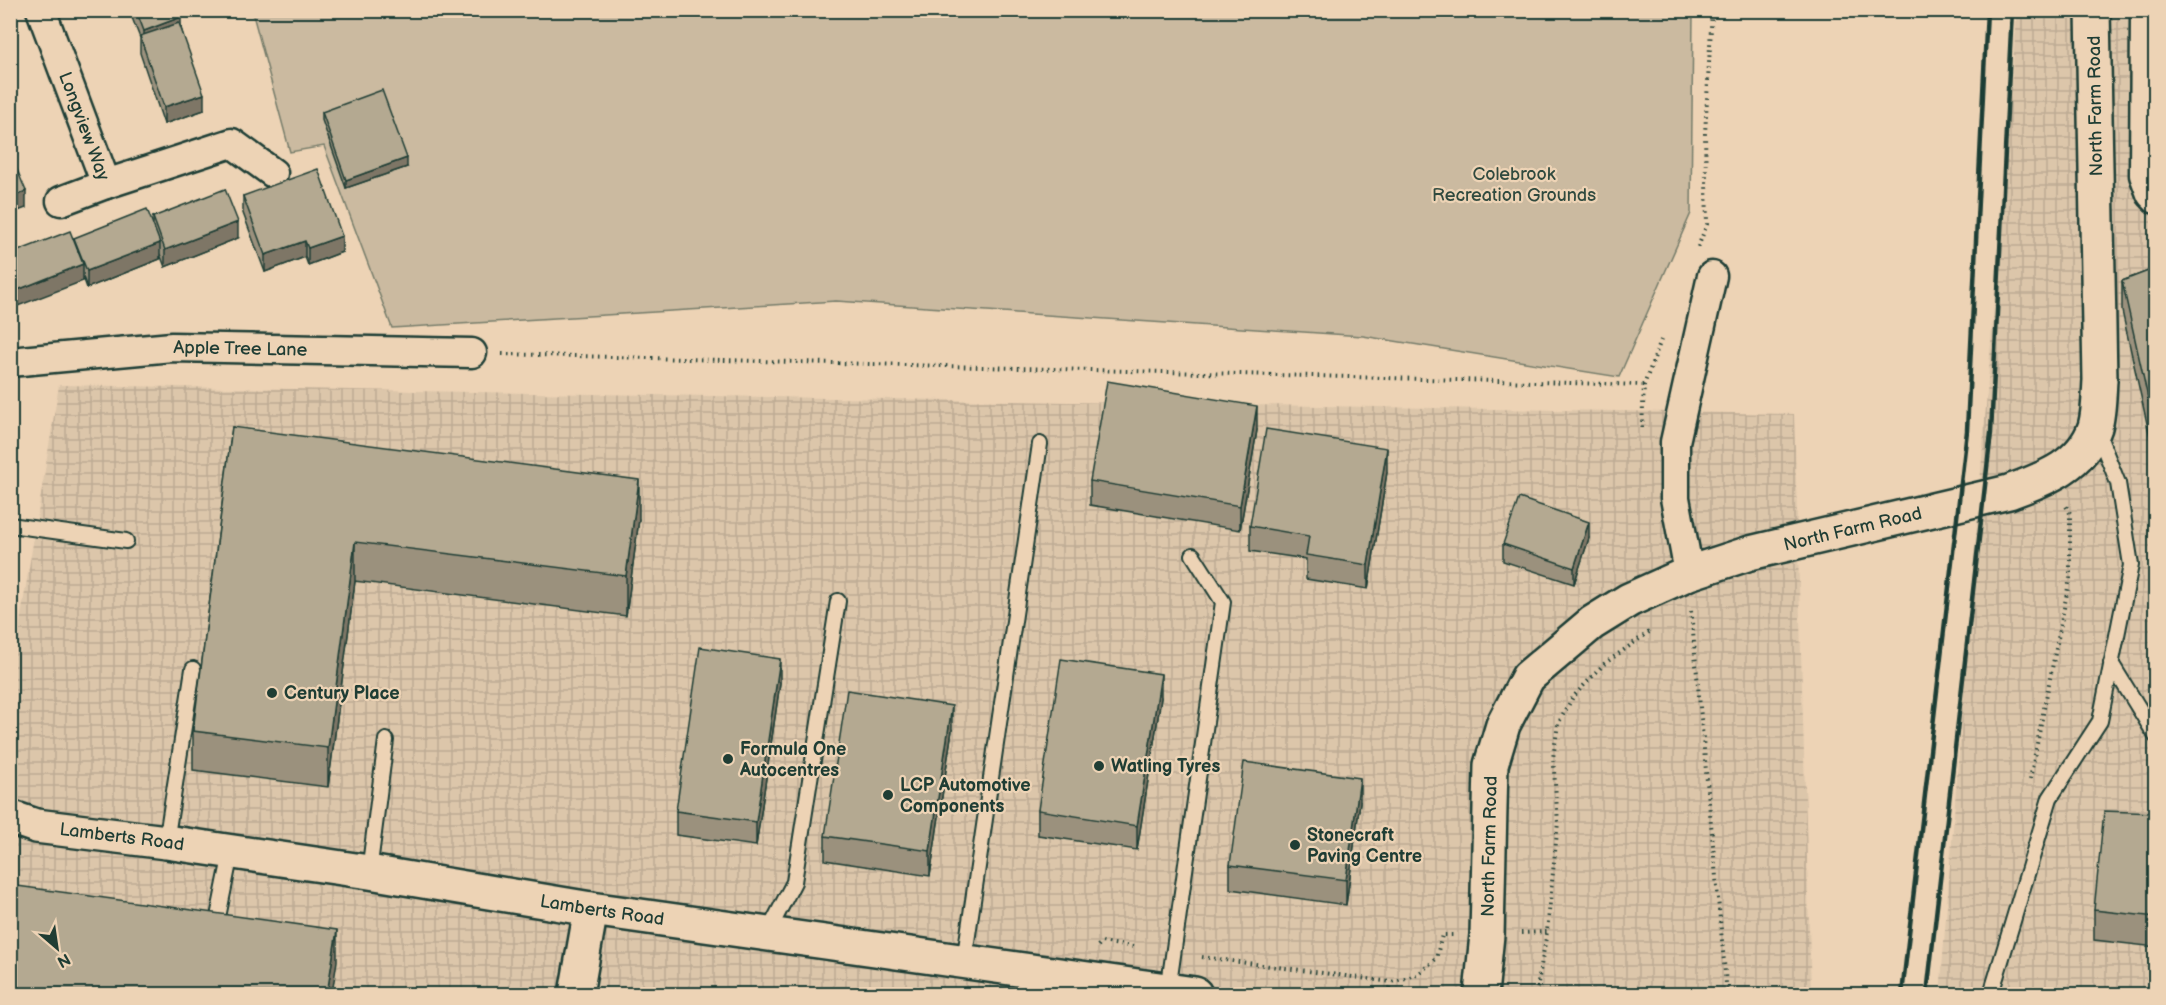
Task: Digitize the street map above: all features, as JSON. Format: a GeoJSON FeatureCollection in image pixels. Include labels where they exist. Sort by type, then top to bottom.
{"type":"FeatureCollection","features":[{"type":"Feature","properties":{"kind":"street","name":"Longview Way"},"geometry":{"type":"LineString","coordinates":[[41,10],[106,184],[232,143],[273,173]]}},
{"type":"Feature","properties":{"kind":"street","name":"North Farm Road"},"geometry":{"type":"LineString","coordinates":[[1481,994],[1487,935],[1491,765],[1503,725],[1528,677],[1592,623],[1629,600],[1689,573],[1750,553],[2009,492],[2048,477],[2078,456],[2095,427],[2100,380],[2093,10]]}},
{"type":"Feature","properties":{"kind":"street"},"geometry":{"type":"LineString","coordinates":[[2145,10],[2145,175],[2151,194],[2156,199]]}},
{"type":"Feature","properties":{"kind":"street"},"geometry":{"type":"LineString","coordinates":[[61,201],[106,184]]}},
{"type":"Feature","properties":{"kind":"street"},"geometry":{"type":"LineString","coordinates":[[1689,573],[1675,498],[1675,442],[1712,276]]}},
{"type":"Feature","properties":{"kind":"street","name":"Apple Tree Lane"},"geometry":{"type":"LineString","coordinates":[[10,362],[172,347],[472,353]]}},
{"type":"Feature","properties":{"kind":"street","name":"Lamberts Road"},"geometry":{"type":"LineString","coordinates":[[10,818],[36,826],[166,842],[369,872],[591,909],[964,962],[1056,981],[1181,993]]}},
{"type":"Feature","properties":{"kind":"street"},"geometry":{"type":"LineString","coordinates":[[576,994],[591,909]]}},
{"type":"Feature","properties":{"kind":"lane"},"geometry":{"type":"LineString","coordinates":[[1991,994],[2050,798],[2100,721],[2131,565],[2118,483],[2095,427]]}},
{"type":"Feature","properties":{"kind":"lane"},"geometry":{"type":"LineString","coordinates":[[964,962],[1040,444]]}},
{"type":"Feature","properties":{"kind":"lane"},"geometry":{"type":"LineString","coordinates":[[10,525],[126,541]]}},
{"type":"Feature","properties":{"kind":"lane"},"geometry":{"type":"LineString","coordinates":[[1181,993],[1173,953],[1223,602],[1193,555]]}},
{"type":"Feature","properties":{"kind":"lane"},"geometry":{"type":"LineString","coordinates":[[767,934],[794,882],[838,601]]}},
{"type":"Feature","properties":{"kind":"lane"},"geometry":{"type":"LineString","coordinates":[[2111,663],[2156,736]]}},
{"type":"Feature","properties":{"kind":"lane"},"geometry":{"type":"LineString","coordinates":[[166,842],[193,669]]}},
{"type":"Feature","properties":{"kind":"lane"},"geometry":{"type":"LineString","coordinates":[[369,872],[386,740]]}},
{"type":"Feature","properties":{"kind":"lane"},"geometry":{"type":"LineString","coordinates":[[216,927],[231,853]]}},
{"type":"Feature","properties":{"kind":"path"},"geometry":{"type":"LineString","coordinates":[[472,353],[1644,385]]}},
{"type":"Feature","properties":{"kind":"path"},"geometry":{"type":"LineString","coordinates":[[2028,786],[2070,578],[2070,513],[2048,477]]}},
{"type":"Feature","properties":{"kind":"path"},"geometry":{"type":"LineString","coordinates":[[1683,615],[1691,610],[1727,994]]}},
{"type":"Feature","properties":{"kind":"path"},"geometry":{"type":"LineString","coordinates":[[1536,994],[1547,932],[1558,822],[1554,758],[1558,724],[1573,697],[1604,664],[1656,628]]}},
{"type":"Feature","properties":{"kind":"path"},"geometry":{"type":"LineString","coordinates":[[1056,981],[1101,942],[1391,982],[1417,975],[1436,959],[1442,936],[1547,932]]}},
{"type":"Feature","properties":{"kind":"path"},"geometry":{"type":"LineString","coordinates":[[1389,994],[1391,982]]}},
{"type":"Feature","properties":{"kind":"shaded area"},"geometry":{"type":"Polygon","coordinates":[[[2017,11],[2155,11],[2155,994],[1940,994],[2017,11]]]}},
{"type":"Feature","properties":{"kind":"shaded area"},"geometry":{"type":"Polygon","coordinates":[[[59,385],[1794,414],[1811,994],[11,994],[11,677],[59,385]]]}},
{"type":"Feature","properties":{"kind":"green space","name":"Colebrook Recreation Grounds"},"geometry":{"type":"Polygon","coordinates":[[[252,11],[1693,11],[1691,213],[1619,377],[1363,336],[836,301],[392,328],[324,146],[290,152],[252,11]]]}},
{"type":"Feature","properties":{"kind":"building"},"geometry":{"type":"Polygon","coordinates":[[[136,10],[179,10],[181,17],[144,31],[136,10]]]}},
{"type":"Feature","properties":{"kind":"building"},"geometry":{"type":"Polygon","coordinates":[[[179,23],[204,94],[164,107],[140,36],[179,23]]]}},
{"type":"Feature","properties":{"kind":"building"},"geometry":{"type":"Polygon","coordinates":[[[382,90],[407,158],[346,180],[322,112],[382,90]]]}},
{"type":"Feature","properties":{"kind":"building"},"geometry":{"type":"Polygon","coordinates":[[[10,101],[16,114],[10,116],[10,101]]]}},
{"type":"Feature","properties":{"kind":"building"},"geometry":{"type":"Polygon","coordinates":[[[10,153],[26,191],[10,198],[10,153]]]}},
{"type":"Feature","properties":{"kind":"building"},"geometry":{"type":"Polygon","coordinates":[[[318,169],[342,236],[308,248],[305,241],[265,255],[243,196],[318,169]]]}},
{"type":"Feature","properties":{"kind":"building"},"geometry":{"type":"Polygon","coordinates":[[[225,189],[238,222],[165,250],[153,217],[225,189]]]}},
{"type":"Feature","properties":{"kind":"building"},"geometry":{"type":"Polygon","coordinates":[[[147,209],[160,243],[87,271],[74,238],[147,209]]]}},
{"type":"Feature","properties":{"kind":"building"},"geometry":{"type":"Polygon","coordinates":[[[70,231],[83,264],[10,293],[10,254],[70,231]]]}},
{"type":"Feature","properties":{"kind":"building"},"geometry":{"type":"Polygon","coordinates":[[[2156,268],[2156,434],[2122,281],[2156,268]]]}},
{"type":"Feature","properties":{"kind":"building"},"geometry":{"type":"Polygon","coordinates":[[[1107,381],[1257,406],[1240,506],[1090,481],[1107,381]]]}},
{"type":"Feature","properties":{"kind":"building","name":"Century Place"},"geometry":{"type":"Polygon","coordinates":[[[232,427],[639,480],[626,576],[355,542],[328,748],[193,731],[232,427]]]}},
{"type":"Feature","properties":{"kind":"building"},"geometry":{"type":"Polygon","coordinates":[[[1266,429],[1387,448],[1368,565],[1306,555],[1309,536],[1250,526],[1266,429]]]}},
{"type":"Feature","properties":{"kind":"building"},"geometry":{"type":"Polygon","coordinates":[[[1519,498],[1589,522],[1574,568],[1503,544],[1519,498]]]}},
{"type":"Feature","properties":{"kind":"building","name":"Formula One Autocentres"},"geometry":{"type":"Polygon","coordinates":[[[700,647],[780,659],[756,822],[676,811],[700,647]]]}},
{"type":"Feature","properties":{"kind":"building","name":"Watling Tyres"},"geometry":{"type":"Polygon","coordinates":[[[1061,659],[1161,674],[1137,826],[1038,810],[1061,659]]]}},
{"type":"Feature","properties":{"kind":"building","name":"LCP Automotive Components"},"geometry":{"type":"Polygon","coordinates":[[[847,690],[952,706],[930,851],[825,836],[847,690]]]}},
{"type":"Feature","properties":{"kind":"building","name":"Stonecraft Paving Centre"},"geometry":{"type":"Polygon","coordinates":[[[1244,762],[1360,778],[1346,880],[1230,865],[1244,762]]]}},
{"type":"Feature","properties":{"kind":"building"},"geometry":{"type":"Polygon","coordinates":[[[2104,811],[2156,813],[2156,917],[2094,910],[2104,811]]]}},
{"type":"Feature","properties":{"kind":"building"},"geometry":{"type":"Polygon","coordinates":[[[10,885],[337,930],[327,994],[10,994],[10,885]]]}},
{"type":"Feature","properties":{"kind":"railway"},"geometry":{"type":"LineString","coordinates":[[1902,994],[1967,431],[1987,10]]}},
{"type":"Feature","properties":{"kind":"railway"},"geometry":{"type":"LineString","coordinates":[[1927,994],[1991,433],[2012,10]]}},
{"type":"Feature","properties":{"kind":"place","name":"Century Place"},"geometry":{"type":"Point","coordinates":[272,693]}},
{"type":"Feature","properties":{"kind":"place","name":"Formula One Autocentres"},"geometry":{"type":"Point","coordinates":[728,759]}},
{"type":"Feature","properties":{"kind":"place","name":"Watling Tyres"},"geometry":{"type":"Point","coordinates":[1099,766]}},
{"type":"Feature","properties":{"kind":"place","name":"LCP Automotive Components"},"geometry":{"type":"Point","coordinates":[888,795]}},
{"type":"Feature","properties":{"kind":"place","name":"Stonecraft Paving Centre"},"geometry":{"type":"Point","coordinates":[1295,845]}}]}
